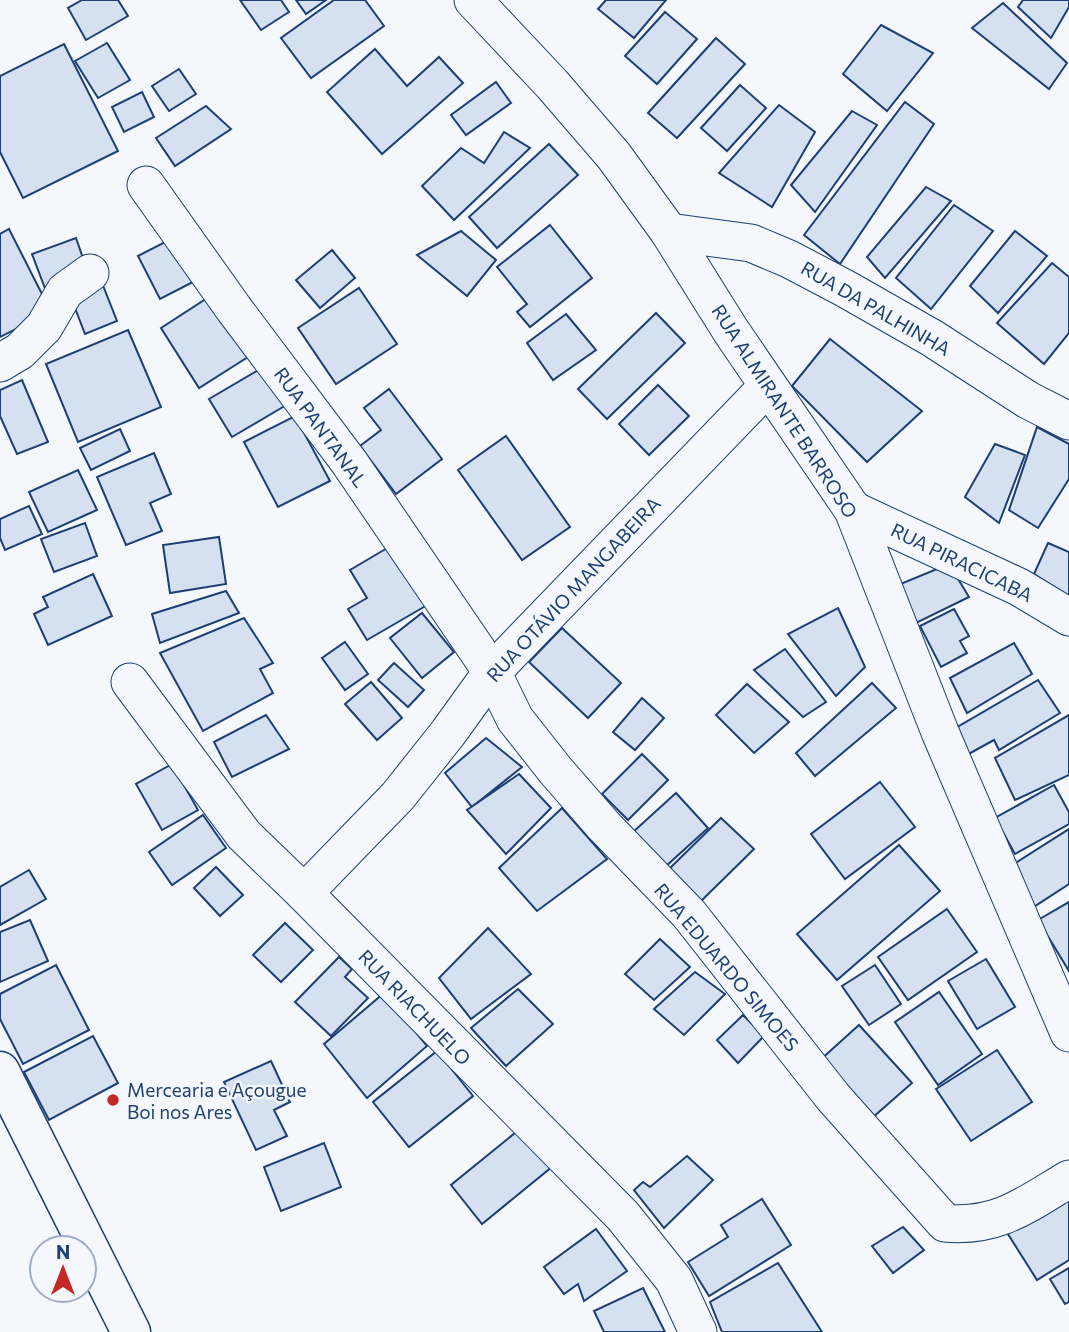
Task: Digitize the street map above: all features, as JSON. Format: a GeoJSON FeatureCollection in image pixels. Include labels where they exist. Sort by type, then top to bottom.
{"type":"FeatureCollection","features":[{"type":"Feature","properties":{"kind":"main road"},"geometry":{"type":"LineString","coordinates":[[0,1071],[131,1332]]}},
{"type":"Feature","properties":{"kind":"street","name":"RUA ALMIRANTE BARROSO"},"geometry":{"type":"LineString","coordinates":[[473,0],[552,84],[614,156],[669,232],[768,386],[853,510],[940,732],[1069,1033]]}},
{"type":"Feature","properties":{"kind":"street","name":"RUA PANTANAL"},"geometry":{"type":"LineString","coordinates":[[146,185],[242,320],[349,462],[492,672]]}},
{"type":"Feature","properties":{"kind":"street","name":"RUA DA PALHINHA"},"geometry":{"type":"LineString","coordinates":[[669,232],[751,243],[789,259],[932,338],[1028,401],[1069,421]]}},
{"type":"Feature","properties":{"kind":"street"},"geometry":{"type":"LineString","coordinates":[[0,363],[20,351],[44,327],[65,291],[90,273]]}},
{"type":"Feature","properties":{"kind":"street","name":"RUA OTÁVIO MANGABEIRA"},"geometry":{"type":"LineString","coordinates":[[304,893],[398,796],[492,672],[768,386]]}},
{"type":"Feature","properties":{"kind":"street","name":"RUA PIRACICABA"},"geometry":{"type":"LineString","coordinates":[[853,510],[1019,587],[1069,617]]}},
{"type":"Feature","properties":{"kind":"street","name":"RUA EDUARDO SIMOES"},"geometry":{"type":"LineString","coordinates":[[492,672],[516,719],[556,771],[604,826],[689,914],[833,1097],[945,1223],[982,1224],[1003,1217],[1069,1179]]}},
{"type":"Feature","properties":{"kind":"street","name":"RUA RIACHUELO"},"geometry":{"type":"LineString","coordinates":[[130,682],[244,835],[623,1216],[674,1280],[698,1332]]}},
{"type":"Feature","properties":{"kind":"building"},"geometry":{"type":"Polygon","coordinates":[[[82,0],[118,0],[128,16],[86,40],[68,8],[82,0]]]}},
{"type":"Feature","properties":{"kind":"building"},"geometry":{"type":"Polygon","coordinates":[[[240,0],[281,0],[289,12],[261,30],[240,0]]]}},
{"type":"Feature","properties":{"kind":"building"},"geometry":{"type":"Polygon","coordinates":[[[296,0],[326,0],[306,14],[296,0]]]}},
{"type":"Feature","properties":{"kind":"building"},"geometry":{"type":"Polygon","coordinates":[[[334,0],[365,0],[384,26],[311,78],[281,38],[334,0]]]}},
{"type":"Feature","properties":{"kind":"building"},"geometry":{"type":"Polygon","coordinates":[[[606,0],[666,0],[634,38],[598,9],[606,0]]]}},
{"type":"Feature","properties":{"kind":"building"},"geometry":{"type":"Polygon","coordinates":[[[1023,0],[1069,0],[1069,7],[1051,38],[1018,7],[1023,0]]]}},
{"type":"Feature","properties":{"kind":"building"},"geometry":{"type":"Polygon","coordinates":[[[1003,3],[1067,63],[1049,89],[972,28],[1003,3]]]}},
{"type":"Feature","properties":{"kind":"building"},"geometry":{"type":"Polygon","coordinates":[[[665,12],[697,39],[657,84],[625,56],[665,12]]]}},
{"type":"Feature","properties":{"kind":"building"},"geometry":{"type":"Polygon","coordinates":[[[881,25],[933,53],[887,111],[843,74],[881,25]]]}},
{"type":"Feature","properties":{"kind":"building"},"geometry":{"type":"Polygon","coordinates":[[[716,38],[745,64],[677,138],[648,113],[716,38]]]}},
{"type":"Feature","properties":{"kind":"building"},"geometry":{"type":"Polygon","coordinates":[[[107,43],[130,80],[98,98],[75,61],[107,43]]]}},
{"type":"Feature","properties":{"kind":"building"},"geometry":{"type":"Polygon","coordinates":[[[64,44],[118,151],[23,198],[0,152],[0,76],[64,44]]]}},
{"type":"Feature","properties":{"kind":"building"},"geometry":{"type":"Polygon","coordinates":[[[375,49],[407,86],[439,57],[463,83],[382,154],[327,92],[375,49]]]}},
{"type":"Feature","properties":{"kind":"building"},"geometry":{"type":"Polygon","coordinates":[[[179,69],[196,94],[169,111],[152,86],[179,69]]]}},
{"type":"Feature","properties":{"kind":"building"},"geometry":{"type":"Polygon","coordinates":[[[496,82],[511,103],[466,135],[451,115],[496,82]]]}},
{"type":"Feature","properties":{"kind":"building"},"geometry":{"type":"Polygon","coordinates":[[[740,85],[766,108],[727,151],[701,128],[740,85]]]}},
{"type":"Feature","properties":{"kind":"building"},"geometry":{"type":"Polygon","coordinates":[[[142,92],[154,117],[124,132],[112,107],[142,92]]]}},
{"type":"Feature","properties":{"kind":"building"},"geometry":{"type":"Polygon","coordinates":[[[905,102],[934,124],[840,264],[804,235],[905,102]]]}},
{"type":"Feature","properties":{"kind":"building"},"geometry":{"type":"Polygon","coordinates":[[[779,105],[815,132],[772,207],[719,173],[779,105]]]}},
{"type":"Feature","properties":{"kind":"building"},"geometry":{"type":"Polygon","coordinates":[[[206,106],[231,129],[175,166],[156,138],[206,106]]]}},
{"type":"Feature","properties":{"kind":"building"},"geometry":{"type":"Polygon","coordinates":[[[852,111],[877,125],[815,212],[791,185],[852,111]]]}},
{"type":"Feature","properties":{"kind":"building"},"geometry":{"type":"Polygon","coordinates":[[[504,132],[530,148],[454,220],[422,186],[461,148],[484,163],[504,132]]]}},
{"type":"Feature","properties":{"kind":"building"},"geometry":{"type":"Polygon","coordinates":[[[549,144],[578,175],[497,248],[469,217],[549,144]]]}},
{"type":"Feature","properties":{"kind":"building"},"geometry":{"type":"Polygon","coordinates":[[[926,187],[951,201],[885,278],[867,257],[926,187]]]}},
{"type":"Feature","properties":{"kind":"building"},"geometry":{"type":"Polygon","coordinates":[[[954,205],[993,231],[931,309],[896,278],[954,205]]]}},
{"type":"Feature","properties":{"kind":"building"},"geometry":{"type":"Polygon","coordinates":[[[550,225],[592,278],[530,327],[517,312],[527,304],[497,267],[550,225]]]}},
{"type":"Feature","properties":{"kind":"building"},"geometry":{"type":"Polygon","coordinates":[[[9,229],[43,296],[32,321],[0,337],[0,234],[9,229]]]}},
{"type":"Feature","properties":{"kind":"building"},"geometry":{"type":"Polygon","coordinates":[[[461,231],[496,260],[467,296],[417,255],[461,231]]]}},
{"type":"Feature","properties":{"kind":"building"},"geometry":{"type":"Polygon","coordinates":[[[1015,231],[1047,256],[998,313],[970,286],[1015,231]]]}},
{"type":"Feature","properties":{"kind":"building"},"geometry":{"type":"Polygon","coordinates":[[[76,238],[85,264],[46,291],[32,254],[76,238]]]}},
{"type":"Feature","properties":{"kind":"building"},"geometry":{"type":"Polygon","coordinates":[[[171,239],[193,282],[160,299],[138,256],[171,239]]]}},
{"type":"Feature","properties":{"kind":"building"},"geometry":{"type":"Polygon","coordinates":[[[332,250],[355,278],[320,308],[296,280],[332,250]]]}},
{"type":"Feature","properties":{"kind":"building"},"geometry":{"type":"Polygon","coordinates":[[[1052,263],[1069,277],[1069,333],[1044,364],[997,323],[1052,263]]]}},
{"type":"Feature","properties":{"kind":"building"},"geometry":{"type":"Polygon","coordinates":[[[102,283],[117,321],[85,334],[70,295],[102,283]]]}},
{"type":"Feature","properties":{"kind":"building"},"geometry":{"type":"Polygon","coordinates":[[[359,288],[397,344],[336,384],[298,328],[359,288]]]}},
{"type":"Feature","properties":{"kind":"building"},"geometry":{"type":"Polygon","coordinates":[[[209,297],[248,357],[199,388],[161,328],[209,297]]]}},
{"type":"Feature","properties":{"kind":"building"},"geometry":{"type":"Polygon","coordinates":[[[656,313],[685,343],[607,419],[578,389],[656,313]]]}},
{"type":"Feature","properties":{"kind":"building"},"geometry":{"type":"Polygon","coordinates":[[[566,314],[596,350],[553,380],[527,343],[566,314]]]}},
{"type":"Feature","properties":{"kind":"building"},"geometry":{"type":"Polygon","coordinates":[[[128,330],[161,407],[78,442],[46,364],[128,330]]]}},
{"type":"Feature","properties":{"kind":"building"},"geometry":{"type":"Polygon","coordinates":[[[830,339],[922,411],[867,462],[792,386],[830,339]]]}},
{"type":"Feature","properties":{"kind":"building"},"geometry":{"type":"Polygon","coordinates":[[[265,366],[288,404],[232,437],[209,399],[265,366]]]}},
{"type":"Feature","properties":{"kind":"building"},"geometry":{"type":"Polygon","coordinates":[[[22,380],[48,442],[17,454],[0,416],[0,390],[22,380]]]}},
{"type":"Feature","properties":{"kind":"building"},"geometry":{"type":"Polygon","coordinates":[[[658,385],[689,416],[649,455],[619,424],[658,385]]]}},
{"type":"Feature","properties":{"kind":"building"},"geometry":{"type":"Polygon","coordinates":[[[389,389],[442,459],[396,494],[360,446],[381,430],[364,408],[389,389]]]}},
{"type":"Feature","properties":{"kind":"building"},"geometry":{"type":"Polygon","coordinates":[[[295,416],[330,481],[278,507],[244,442],[295,416]]]}},
{"type":"Feature","properties":{"kind":"building"},"geometry":{"type":"Polygon","coordinates":[[[1037,427],[1069,444],[1069,479],[1038,528],[1009,510],[1037,427]]]}},
{"type":"Feature","properties":{"kind":"building"},"geometry":{"type":"Polygon","coordinates":[[[120,429],[130,451],[91,470],[80,448],[120,429]]]}},
{"type":"Feature","properties":{"kind":"building"},"geometry":{"type":"Polygon","coordinates":[[[506,436],[570,527],[522,560],[458,470],[506,436]]]}},
{"type":"Feature","properties":{"kind":"building"},"geometry":{"type":"Polygon","coordinates":[[[995,444],[1025,455],[999,523],[965,497],[995,444]]]}},
{"type":"Feature","properties":{"kind":"building"},"geometry":{"type":"Polygon","coordinates":[[[154,453],[171,494],[150,503],[162,531],[126,545],[97,477],[154,453]]]}},
{"type":"Feature","properties":{"kind":"building"},"geometry":{"type":"Polygon","coordinates":[[[78,470],[97,510],[48,532],[29,492],[78,470]]]}},
{"type":"Feature","properties":{"kind":"building"},"geometry":{"type":"Polygon","coordinates":[[[29,506],[42,534],[5,550],[0,538],[0,519],[29,506]]]}},
{"type":"Feature","properties":{"kind":"building"},"geometry":{"type":"Polygon","coordinates":[[[85,523],[97,556],[54,572],[41,539],[85,523]]]}},
{"type":"Feature","properties":{"kind":"building"},"geometry":{"type":"Polygon","coordinates":[[[219,537],[226,584],[170,593],[163,545],[219,537]]]}},
{"type":"Feature","properties":{"kind":"building"},"geometry":{"type":"Polygon","coordinates":[[[1048,543],[1069,552],[1069,597],[1034,574],[1048,543]]]}},
{"type":"Feature","properties":{"kind":"building"},"geometry":{"type":"Polygon","coordinates":[[[394,544],[429,604],[367,640],[348,609],[367,598],[350,570],[394,544]]]}},
{"type":"Feature","properties":{"kind":"building"},"geometry":{"type":"Polygon","coordinates":[[[949,564],[969,597],[914,624],[898,585],[949,564]]]}},
{"type":"Feature","properties":{"kind":"building"},"geometry":{"type":"Polygon","coordinates":[[[93,574],[112,616],[48,645],[34,614],[48,607],[43,597],[93,574]]]}},
{"type":"Feature","properties":{"kind":"building"},"geometry":{"type":"Polygon","coordinates":[[[226,591],[239,613],[160,643],[152,614],[226,591]]]}},
{"type":"Feature","properties":{"kind":"building"},"geometry":{"type":"Polygon","coordinates":[[[838,608],[865,667],[836,696],[788,634],[838,608]]]}},
{"type":"Feature","properties":{"kind":"building"},"geometry":{"type":"Polygon","coordinates":[[[954,609],[969,636],[960,641],[967,653],[941,667],[920,626],[954,609]]]}},
{"type":"Feature","properties":{"kind":"building"},"geometry":{"type":"Polygon","coordinates":[[[422,613],[454,652],[422,678],[390,638],[422,613]]]}},
{"type":"Feature","properties":{"kind":"building"},"geometry":{"type":"Polygon","coordinates":[[[244,618],[273,663],[260,669],[273,693],[203,731],[160,653],[244,618]]]}},
{"type":"Feature","properties":{"kind":"building"},"geometry":{"type":"Polygon","coordinates":[[[562,628],[621,683],[588,718],[529,662],[562,628]]]}},
{"type":"Feature","properties":{"kind":"building"},"geometry":{"type":"Polygon","coordinates":[[[345,642],[368,674],[345,690],[322,658],[345,642]]]}},
{"type":"Feature","properties":{"kind":"building"},"geometry":{"type":"Polygon","coordinates":[[[1014,643],[1032,674],[967,713],[950,678],[1014,643]]]}},
{"type":"Feature","properties":{"kind":"building"},"geometry":{"type":"Polygon","coordinates":[[[785,649],[826,702],[803,717],[754,670],[785,649]]]}},
{"type":"Feature","properties":{"kind":"building"},"geometry":{"type":"Polygon","coordinates":[[[394,663],[424,690],[408,707],[378,680],[394,663]]]}},
{"type":"Feature","properties":{"kind":"building"},"geometry":{"type":"Polygon","coordinates":[[[1038,680],[1060,713],[999,750],[994,740],[965,756],[954,729],[1038,680]]]}},
{"type":"Feature","properties":{"kind":"building"},"geometry":{"type":"Polygon","coordinates":[[[371,682],[402,718],[377,740],[345,704],[371,682]]]}},
{"type":"Feature","properties":{"kind":"building"},"geometry":{"type":"Polygon","coordinates":[[[872,683],[896,708],[815,776],[796,753],[872,683]]]}},
{"type":"Feature","properties":{"kind":"building"},"geometry":{"type":"Polygon","coordinates":[[[747,684],[789,722],[754,753],[716,715],[747,684]]]}},
{"type":"Feature","properties":{"kind":"building"},"geometry":{"type":"Polygon","coordinates":[[[642,698],[664,718],[635,750],[613,732],[642,698]]]}},
{"type":"Feature","properties":{"kind":"building"},"geometry":{"type":"Polygon","coordinates":[[[266,715],[289,749],[232,777],[214,742],[266,715]]]}},
{"type":"Feature","properties":{"kind":"building"},"geometry":{"type":"Polygon","coordinates":[[[1069,715],[1069,775],[1015,800],[995,758],[1069,715]]]}},
{"type":"Feature","properties":{"kind":"building"},"geometry":{"type":"Polygon","coordinates":[[[486,738],[522,767],[472,807],[445,773],[486,738]]]}},
{"type":"Feature","properties":{"kind":"building"},"geometry":{"type":"Polygon","coordinates":[[[642,754],[668,780],[628,820],[602,794],[642,754]]]}},
{"type":"Feature","properties":{"kind":"building"},"geometry":{"type":"Polygon","coordinates":[[[172,764],[198,810],[162,830],[136,784],[172,764]]]}},
{"type":"Feature","properties":{"kind":"building"},"geometry":{"type":"Polygon","coordinates":[[[519,774],[551,808],[506,854],[467,810],[519,774]]]}},
{"type":"Feature","properties":{"kind":"building"},"geometry":{"type":"Polygon","coordinates":[[[880,782],[915,827],[845,879],[811,834],[880,782]]]}},
{"type":"Feature","properties":{"kind":"building"},"geometry":{"type":"Polygon","coordinates":[[[1054,785],[1069,812],[1069,824],[1015,854],[995,818],[1054,785]]]}},
{"type":"Feature","properties":{"kind":"building"},"geometry":{"type":"Polygon","coordinates":[[[676,793],[708,828],[665,867],[633,832],[676,793]]]}},
{"type":"Feature","properties":{"kind":"building"},"geometry":{"type":"Polygon","coordinates":[[[562,808],[607,859],[537,911],[499,868],[562,808]]]}},
{"type":"Feature","properties":{"kind":"building"},"geometry":{"type":"Polygon","coordinates":[[[203,815],[226,848],[172,885],[149,852],[203,815]]]}},
{"type":"Feature","properties":{"kind":"building"},"geometry":{"type":"Polygon","coordinates":[[[721,818],[754,849],[695,907],[664,874],[721,818]]]}},
{"type":"Feature","properties":{"kind":"building"},"geometry":{"type":"Polygon","coordinates":[[[1069,829],[1069,884],[1032,908],[1006,869],[1069,829]]]}},
{"type":"Feature","properties":{"kind":"building"},"geometry":{"type":"Polygon","coordinates":[[[899,845],[940,891],[837,980],[797,934],[899,845]]]}},
{"type":"Feature","properties":{"kind":"building"},"geometry":{"type":"Polygon","coordinates":[[[216,867],[243,895],[220,916],[194,888],[216,867]]]}},
{"type":"Feature","properties":{"kind":"building"},"geometry":{"type":"Polygon","coordinates":[[[29,870],[46,899],[0,925],[0,887],[29,870]]]}},
{"type":"Feature","properties":{"kind":"building"},"geometry":{"type":"Polygon","coordinates":[[[1069,902],[1069,971],[1038,920],[1069,902]]]}},
{"type":"Feature","properties":{"kind":"building"},"geometry":{"type":"Polygon","coordinates":[[[947,909],[977,952],[908,1000],[878,957],[947,909]]]}},
{"type":"Feature","properties":{"kind":"building"},"geometry":{"type":"Polygon","coordinates":[[[30,920],[48,961],[0,982],[0,932],[30,920]]]}},
{"type":"Feature","properties":{"kind":"building"},"geometry":{"type":"Polygon","coordinates":[[[285,923],[313,950],[281,982],[253,955],[285,923]]]}},
{"type":"Feature","properties":{"kind":"building"},"geometry":{"type":"Polygon","coordinates":[[[488,928],[531,974],[471,1019],[439,978],[488,928]]]}},
{"type":"Feature","properties":{"kind":"building"},"geometry":{"type":"Polygon","coordinates":[[[660,939],[690,967],[654,1000],[625,974],[660,939]]]}},
{"type":"Feature","properties":{"kind":"building"},"geometry":{"type":"Polygon","coordinates":[[[339,957],[352,969],[345,977],[368,998],[331,1036],[295,1002],[339,957]]]}},
{"type":"Feature","properties":{"kind":"building"},"geometry":{"type":"Polygon","coordinates":[[[986,959],[1015,1007],[977,1029],[948,981],[986,959]]]}},
{"type":"Feature","properties":{"kind":"building"},"geometry":{"type":"Polygon","coordinates":[[[56,965],[89,1030],[23,1064],[0,1019],[0,994],[56,965]]]}},
{"type":"Feature","properties":{"kind":"building"},"geometry":{"type":"Polygon","coordinates":[[[875,965],[901,1004],[869,1025],[842,986],[875,965]]]}},
{"type":"Feature","properties":{"kind":"building"},"geometry":{"type":"Polygon","coordinates":[[[695,972],[725,994],[684,1035],[654,1009],[695,972]]]}},
{"type":"Feature","properties":{"kind":"building"},"geometry":{"type":"Polygon","coordinates":[[[518,989],[553,1024],[506,1066],[471,1028],[518,989]]]}},
{"type":"Feature","properties":{"kind":"building"},"geometry":{"type":"Polygon","coordinates":[[[939,992],[982,1054],[938,1085],[895,1022],[939,992]]]}},
{"type":"Feature","properties":{"kind":"building"},"geometry":{"type":"Polygon","coordinates":[[[384,993],[427,1046],[367,1098],[324,1044],[384,993]]]}},
{"type":"Feature","properties":{"kind":"building"},"geometry":{"type":"Polygon","coordinates":[[[743,1015],[764,1036],[738,1063],[717,1040],[743,1015]]]}},
{"type":"Feature","properties":{"kind":"building"},"geometry":{"type":"Polygon","coordinates":[[[859,1025],[912,1083],[872,1118],[819,1061],[859,1025]]]}},
{"type":"Feature","properties":{"kind":"building"},"geometry":{"type":"Polygon","coordinates":[[[93,1036],[118,1083],[49,1120],[24,1072],[93,1036]]]}},
{"type":"Feature","properties":{"kind":"building"},"geometry":{"type":"Polygon","coordinates":[[[997,1050],[1032,1102],[971,1141],[936,1089],[997,1050]]]}},
{"type":"Feature","properties":{"kind":"building"},"geometry":{"type":"Polygon","coordinates":[[[437,1051],[473,1096],[409,1147],[373,1102],[437,1051]]]}},
{"type":"Feature","properties":{"kind":"building"},"geometry":{"type":"Polygon","coordinates":[[[271,1061],[290,1102],[274,1110],[287,1136],[256,1150],[224,1082],[271,1061]]]}},
{"type":"Feature","properties":{"kind":"building"},"geometry":{"type":"Polygon","coordinates":[[[521,1128],[553,1166],[482,1224],[451,1185],[521,1128]]]}},
{"type":"Feature","properties":{"kind":"building"},"geometry":{"type":"Polygon","coordinates":[[[324,1143],[341,1187],[281,1211],[264,1167],[324,1143]]]}},
{"type":"Feature","properties":{"kind":"building"},"geometry":{"type":"Polygon","coordinates":[[[687,1156],[713,1180],[664,1228],[634,1190],[643,1182],[650,1187],[687,1156]]]}},
{"type":"Feature","properties":{"kind":"building"},"geometry":{"type":"Polygon","coordinates":[[[1069,1192],[1069,1260],[1037,1280],[1006,1231],[1069,1192]]]}},
{"type":"Feature","properties":{"kind":"building"},"geometry":{"type":"Polygon","coordinates":[[[762,1199],[791,1245],[709,1296],[688,1262],[728,1237],[721,1225],[762,1199]]]}},
{"type":"Feature","properties":{"kind":"building"},"geometry":{"type":"Polygon","coordinates":[[[903,1227],[924,1250],[893,1273],[872,1246],[903,1227]]]}},
{"type":"Feature","properties":{"kind":"building"},"geometry":{"type":"Polygon","coordinates":[[[596,1229],[627,1271],[584,1301],[578,1284],[564,1294],[544,1267],[596,1229]]]}},
{"type":"Feature","properties":{"kind":"building"},"geometry":{"type":"Polygon","coordinates":[[[778,1263],[822,1332],[722,1332],[710,1302],[778,1263]]]}},
{"type":"Feature","properties":{"kind":"building"},"geometry":{"type":"Polygon","coordinates":[[[1069,1268],[1069,1302],[1065,1304],[1050,1279],[1069,1268]]]}},
{"type":"Feature","properties":{"kind":"building"},"geometry":{"type":"Polygon","coordinates":[[[643,1288],[665,1332],[604,1332],[594,1311],[643,1288]]]}},
{"type":"Feature","properties":{"kind":"place","name":"Mercearia e Açougue Boi nos Ares"},"geometry":{"type":"Point","coordinates":[113,1100]}}]}
